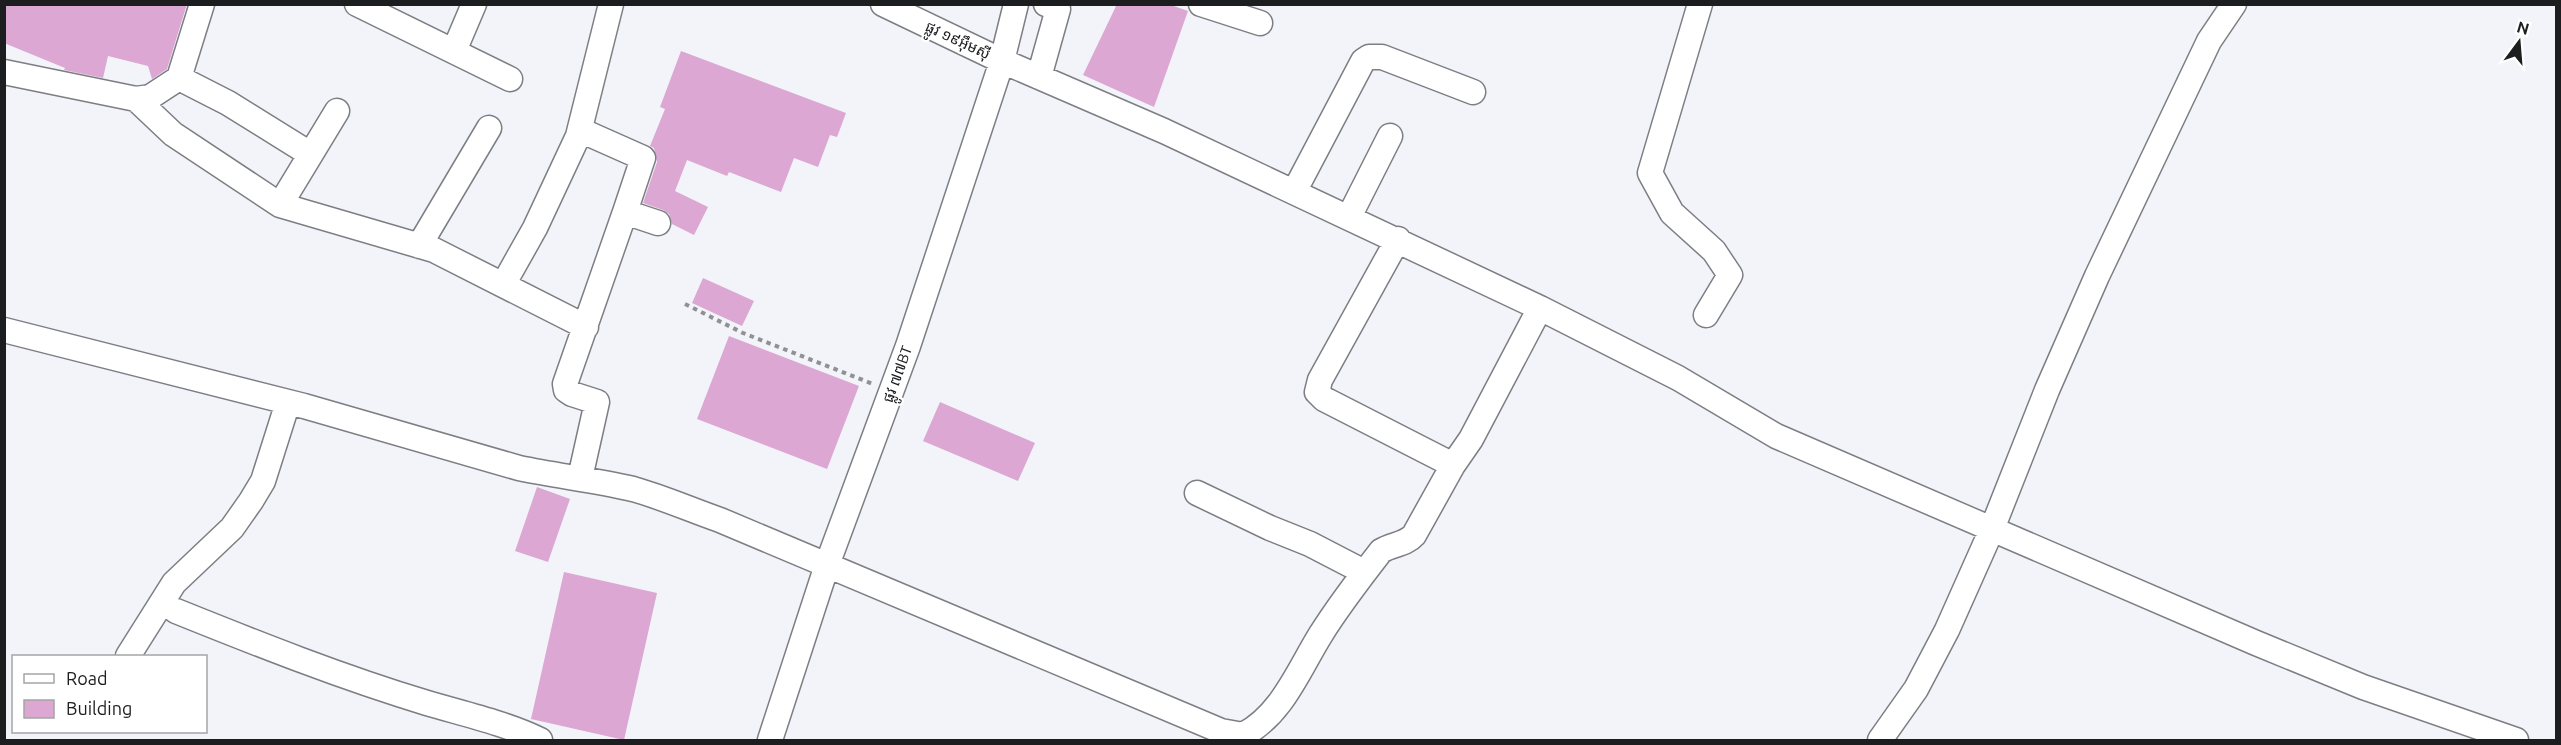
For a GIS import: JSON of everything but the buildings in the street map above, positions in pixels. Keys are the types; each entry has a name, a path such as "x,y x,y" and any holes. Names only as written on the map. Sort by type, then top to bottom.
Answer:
{"street":[{"path":"4,72 136,99 150,97 179,78 202,4"},
{"path":"357,4 510,79"},
{"path":"454,51 474,4"},
{"path":"503,285 535,228 580,130 611,4"},
{"name":"ផ្លូវ ១៩អ៊ឹមស៊ី","path":"883,4 1002,61 1398,239 1678,378 1776,436 2363,687 2516,741"},
{"name":"ផ្លូវ ៧៧BT","path":"770,741 827,565 908,346 1002,61 1016,4"},
{"path":"1039,77 1058,9 1046,4"},
{"path":"1201,4 1260,23"},
{"path":"1700,4 1650,173 1672,213 1714,251 1730,275 1706,315"},
{"path":"1880,741 1916,689 1947,630 1992,529 2097,276 2209,41 2234,4"},
{"path":"1294,192 1363,61 1369,57 1382,57 1473,92"},
{"path":"179,78 228,103 310,154"},
{"path":"136,99 173,134 280,205 434,250 586,327"},
{"path":"280,205 337,111"},
{"path":"419,246 489,128"},
{"path":"580,130 643,158 565,384 566,390 572,394 597,402 580,478"},
{"path":"1349,217 1390,136"},
{"path":"625,212 658,223"},
{"path":"1398,239 1320,380 1317,392 1324,399 1453,465"},
{"path":"4,330 288,402 519,468 554,476 580,478 645,494 720,520 1221,731 1243,738 1268,718 1300,674 1321,634 1381,551 1389,546 1408,542 1414,535 1453,465 1471,439 1540,308"},
{"path":"129,655 174,583 232,528 251,501 263,481 288,402"},
{"path":"1197,493 1270,528 1310,544 1364,572"},
{"path":"176,611 283,653 427,703 456,710 540,741"}],"path":[{"path":"685,304 743,333 891,391"}]}
